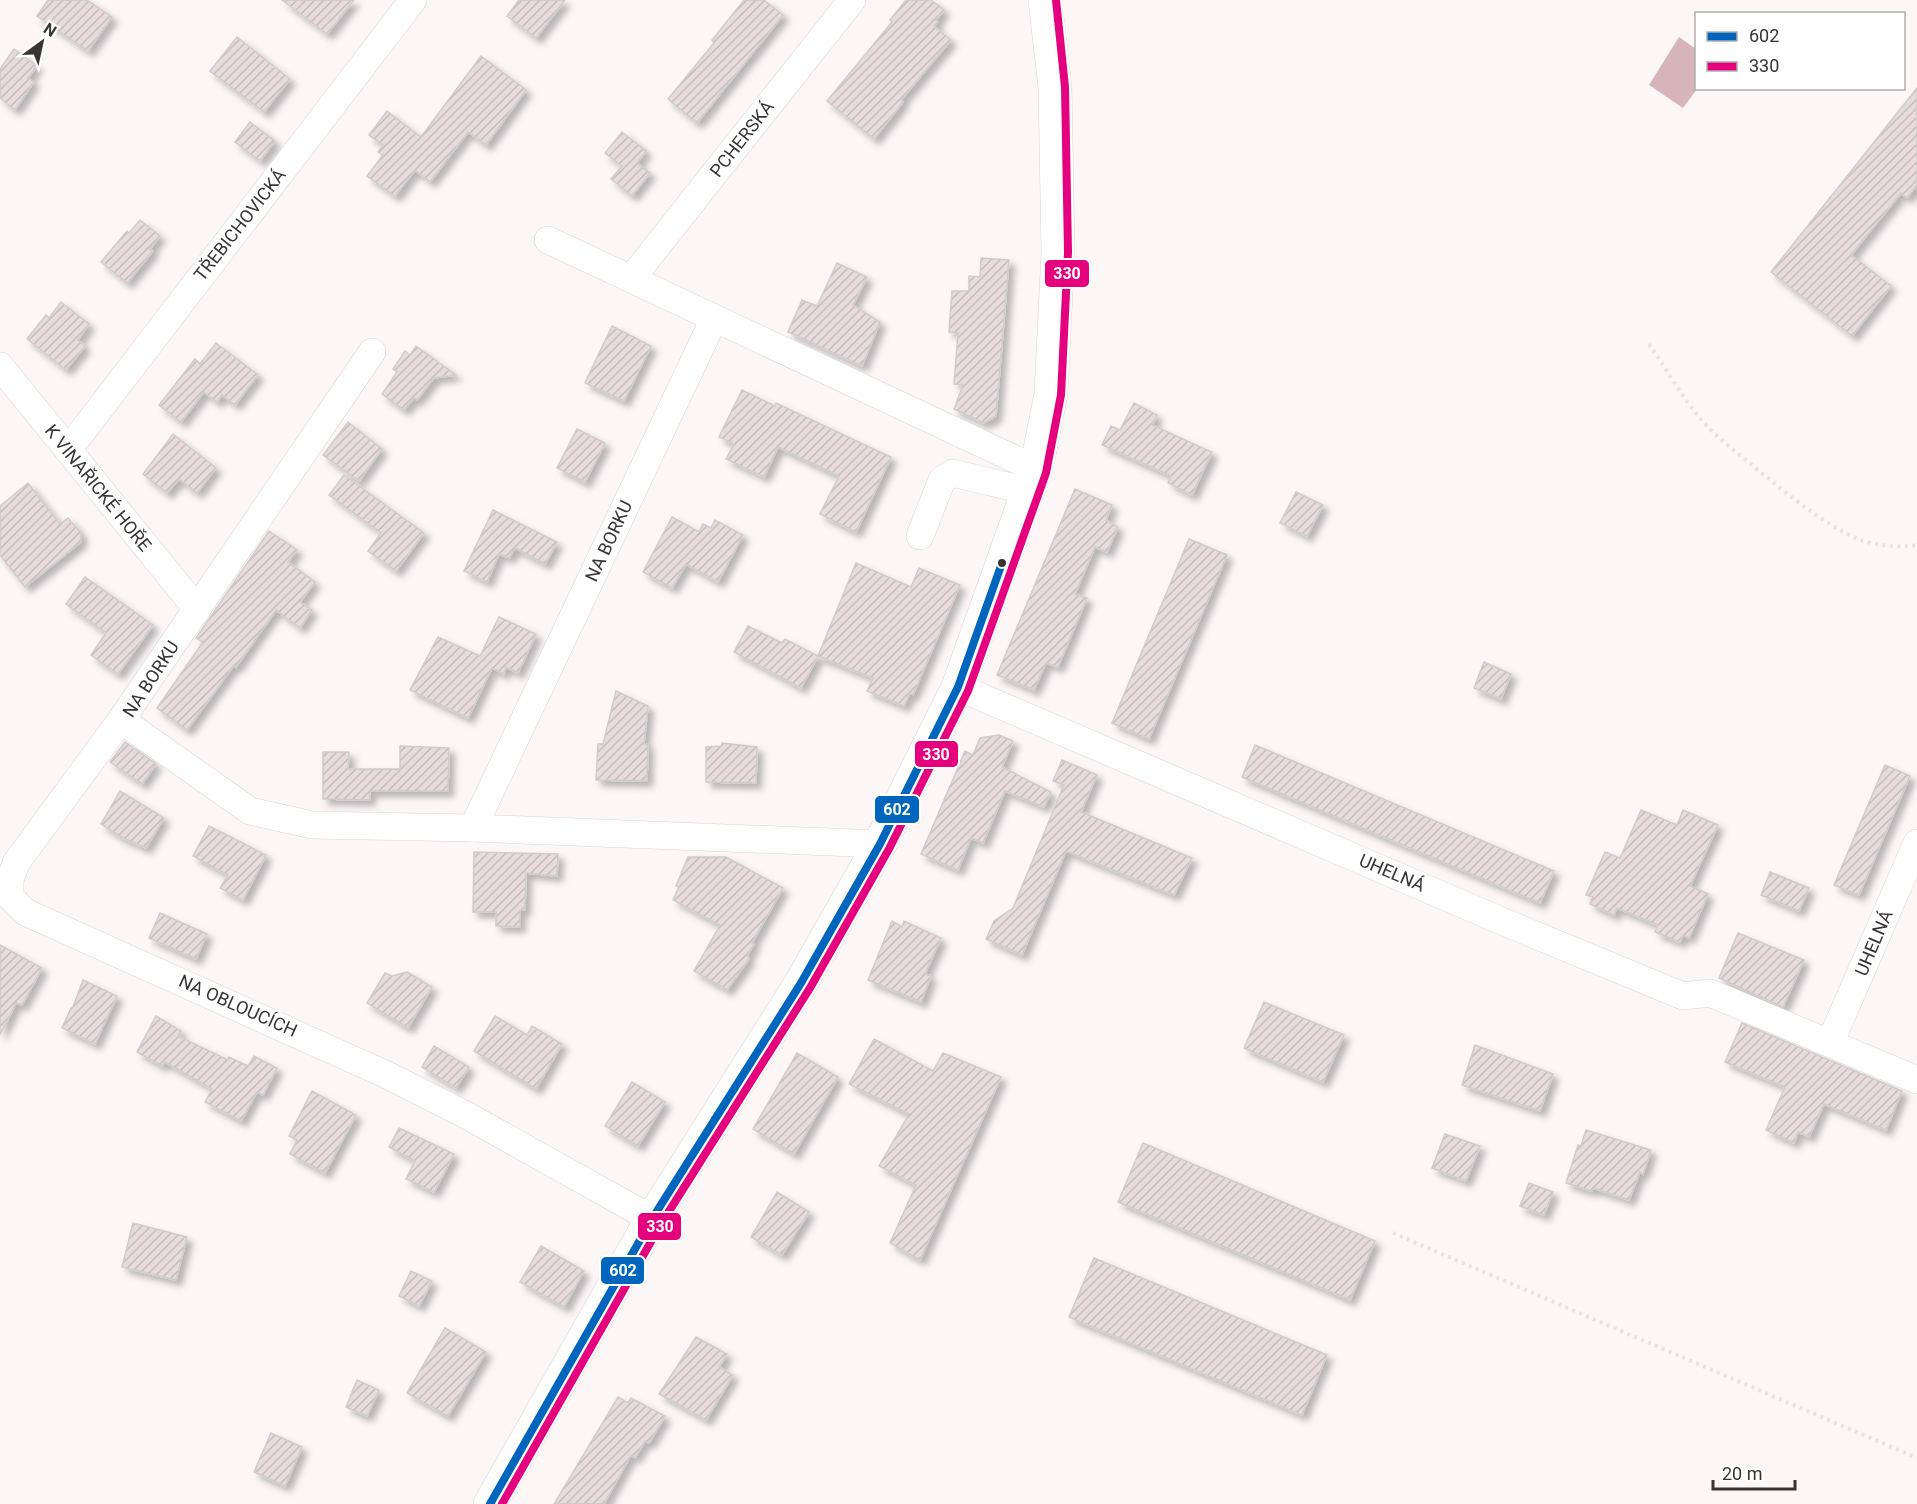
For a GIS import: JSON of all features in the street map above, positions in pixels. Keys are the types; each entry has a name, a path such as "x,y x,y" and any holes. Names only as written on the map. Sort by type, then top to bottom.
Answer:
{"main road":[{"path":"490,1504 652,1219 801,983 880,844 958,687 1032,480 1051,394 1058,252 1055,87 1045,0"}],"street":[{"name":"TŘEBICHOVICKÁ","path":"68,450 413,0"},
{"name":"PCHERSKÁ","path":"631,279 852,0"},
{"path":"548,240 714,319 1032,480"},
{"name":"NA BORKU","path":"473,828 714,319"},
{"name":"NA BORKU","path":"372,352 121,720 250,811 312,825 473,828 880,844"},
{"name":"K VINAŘICKÉ HOŘE","path":"0,366 197,609"},
{"path":"920,536 942,480 953,473 1032,480"},
{"name":"UHELNÁ","path":"958,687 1500,920 1683,996 1710,993 1917,1080"},
{"name":"NA OBLOUCÍCH","path":"121,720 16,863 10,880 10,897 25,912 387,1075 466,1115 652,1219"},
{"name":"UHELNÁ","path":"1830,1043 1917,843"}],"path":[{"path":"1649,344 1686,400 1705,424 1728,446 1788,494 1858,539 1896,547 1917,545"},
{"path":"1393,1233 1917,1458"}],"shaded area":[{"path":"1679,37 1695,48 1696,90 1683,108 1649,85"}],"building":[{"path":"48,0 87,0 112,17 88,51 37,16"},
{"path":"282,0 354,0 327,34"},
{"path":"519,0 565,0 536,38 507,16"},
{"path":"744,0 764,0 783,15 697,123 668,99 714,43 712,40"},
{"path":"906,0 931,0 944,10 934,26 951,40 901,100 903,102 874,139 827,101 892,22 890,20"},
{"path":"237,37 290,79 264,112 210,71"},
{"path":"14,49 37,66 28,78 34,82 15,110 0,98 0,69"},
{"path":"481,56 526,90 486,145 468,132 430,182 415,170 395,196 367,176 383,155 378,152 383,145 369,135 387,111 421,137"},
{"path":"1917,88 1917,185 1907,198 1901,193 1851,255 1891,286 1852,336 1771,272"},
{"path":"250,122 275,141 260,161 235,142"},
{"path":"622,132 646,151 637,163 650,173 632,196 611,179 622,166 605,153"},
{"path":"140,220 160,236 150,249 153,251 127,283 101,262 127,231 129,233"},
{"path":"981,258 1009,260 996,416 984,423 954,409 963,385 954,384 958,333 949,332 952,291 969,291 969,276 980,277"},
{"path":"837,263 867,277 853,305 880,322 862,366 788,332 802,300 817,306"},
{"path":"61,302 89,324 78,340 85,346 66,370 27,339 46,315 49,318"},
{"path":"612,326 651,346 624,401 585,383"},
{"path":"216,343 258,375 235,405 222,395 217,402 204,392 181,422 159,405 195,359 200,364"},
{"path":"416,346 456,375 434,378 417,400 414,398 404,410 382,394 397,372 393,369 405,351 410,355"},
{"path":"742,390 775,406 776,403 891,457 856,532 820,514 839,476 778,447 764,477 726,459 734,444 719,437"},
{"path":"1134,403 1157,415 1152,425 1212,452 1192,495 1168,483 1171,476 1102,445 1111,426 1120,430"},
{"path":"348,422 382,449 359,481 323,455"},
{"path":"577,429 605,443 585,482 557,468"},
{"path":"173,434 216,468 197,493 179,479 167,493 143,474"},
{"path":"344,475 424,533 396,571 368,551 381,533 329,495"},
{"path":"28,483 60,524 68,518 81,533 81,542 25,587 0,555 0,506"},
{"path":"1075,489 1112,505 1106,520 1118,527 1107,552 1095,547 1075,594 1087,598 1058,667 1046,663 1034,690 997,675"},
{"path":"1296,492 1323,505 1307,536 1280,523"},
{"path":"493,510 557,542 545,564 515,548 509,558 499,554 487,582 464,571"},
{"path":"672,517 699,532 703,524 711,528 715,520 743,535 718,582 686,564 672,588 643,572"},
{"path":"269,531 297,550 288,562 315,582 300,602 312,610 300,628 276,610 236,667 234,665 187,730 157,708 203,642 196,638"},
{"path":"1189,539 1227,555 1149,739 1112,723"},
{"path":"856,563 911,587 919,568 960,585 913,695 910,693 904,706 867,691 873,678 818,656"},
{"path":"85,577 153,625 118,674 91,655 106,633 66,604"},
{"path":"499,617 536,634 518,673 506,667 504,674 492,668 468,718 410,690 438,637 480,656"},
{"path":"748,626 782,643 785,639 818,656 801,688 734,652"},
{"path":"1484,662 1511,674 1501,699 1474,688"},
{"path":"616,691 648,706 644,744 648,744 647,781 596,780 598,744 603,744"},
{"path":"999,735 1013,741 1002,767 1051,792 1044,807 1005,791 983,843 971,838 958,870 921,854 965,751 973,755 980,738"},
{"path":"125,742 156,764 142,784 110,762"},
{"path":"722,743 757,747 756,783 706,782 706,747 721,746"},
{"path":"1255,745 1554,871 1540,903 1242,777"},
{"path":"400,746 449,748 448,791 370,791 370,800 323,799 323,752 349,752 348,769 400,769"},
{"path":"1062,760 1097,775 1081,812 1192,858 1174,895 1066,851 1022,955 986,939 994,921 1013,908 1064,785 1053,781"},
{"path":"1885,765 1910,776 1859,895 1834,885"},
{"path":"120,791 164,818 146,848 121,837 101,824"},
{"path":"1641,810 1677,825 1683,810 1718,825 1690,886 1708,894 1689,938 1683,935 1680,942 1655,932 1658,925 1617,908 1614,915 1590,904 1593,897 1586,895 1605,852 1620,858"},
{"path":"209,826 266,855 243,900 220,888 228,875 193,856"},
{"path":"474,852 558,854 557,876 526,873 525,910 520,910 520,927 496,926 496,912 473,912"},
{"path":"688,857 726,857 783,888 752,943 754,944 747,956 749,959 727,990 694,971 720,925 673,900"},
{"path":"1770,872 1809,888 1799,911 1761,895"},
{"path":"160,913 207,934 196,959 149,938"},
{"path":"892,921 902,927 904,921 941,938 925,974 931,976 921,1002 868,980"},
{"path":"1738,933 1804,960 1783,1007 1719,978"},
{"path":"0,945 42,968 22,1005 16,1003 0,1035"},
{"path":"407,972 432,987 408,1028 367,1003 385,973 392,976"},
{"path":"83,980 117,996 95,1044 62,1028"},
{"path":"1264,1002 1344,1035 1323,1082 1244,1048"},
{"path":"156,1016 181,1031 178,1036 228,1060 229,1057 248,1066 254,1056 277,1068 263,1095 257,1092 241,1121 205,1102 212,1089 165,1062 162,1066 137,1052"},
{"path":"495,1016 527,1035 532,1026 562,1044 536,1089 474,1051"},
{"path":"1742,1023 1902,1091 1886,1130 1824,1104 1809,1137 1798,1132 1794,1143 1766,1130 1785,1087 1725,1062"},
{"path":"874,1039 933,1071 943,1053 1001,1077 920,1260 890,1243 916,1185 879,1166 909,1114 849,1084"},
{"path":"1475,1045 1553,1074 1540,1111 1462,1085"},
{"path":"434,1046 469,1067 456,1088 422,1067"},
{"path":"797,1053 838,1077 794,1154 753,1129"},
{"path":"632,1082 665,1102 638,1146 605,1126"},
{"path":"312,1091 356,1115 325,1173 290,1154 297,1140 289,1136"},
{"path":"399,1128 454,1154 434,1192 406,1179 415,1161 389,1147"},
{"path":"1586,1130 1651,1150 1643,1174 1640,1172 1629,1200 1593,1188 1592,1191 1566,1183 1578,1145 1581,1146"},
{"path":"1445,1134 1480,1146 1466,1181 1432,1168"},
{"path":"1143,1143 1375,1241 1350,1300 1118,1202"},
{"path":"1529,1183 1553,1192 1544,1215 1520,1206"},
{"path":"777,1192 809,1212 782,1255 751,1237"},
{"path":"133,1223 187,1237 176,1280 122,1267"},
{"path":"541,1246 584,1271 564,1307 520,1282"},
{"path":"1094,1258 1327,1355 1302,1415 1069,1317"},
{"path":"411,1271 432,1281 419,1306 399,1296"},
{"path":"445,1328 486,1352 448,1416 407,1393"},
{"path":"696,1337 727,1354 719,1367 733,1375 706,1420 659,1394"},
{"path":"357,1380 379,1390 367,1416 346,1407"},
{"path":"618,1397 628,1403 631,1398 665,1416 649,1443 645,1441 635,1458 631,1455 604,1504 554,1504"},
{"path":"271,1433 302,1447 285,1486 254,1472"}],"transit line":[{"name":"330","path":"502,1504 661,1224 810,988 889,849 968,691 1046,473 1061,395 1068,252 1065,87 1056,0"},
{"name":"602","path":"490,1504 652,1219 801,983 880,844 958,687 1002,563"}]}
